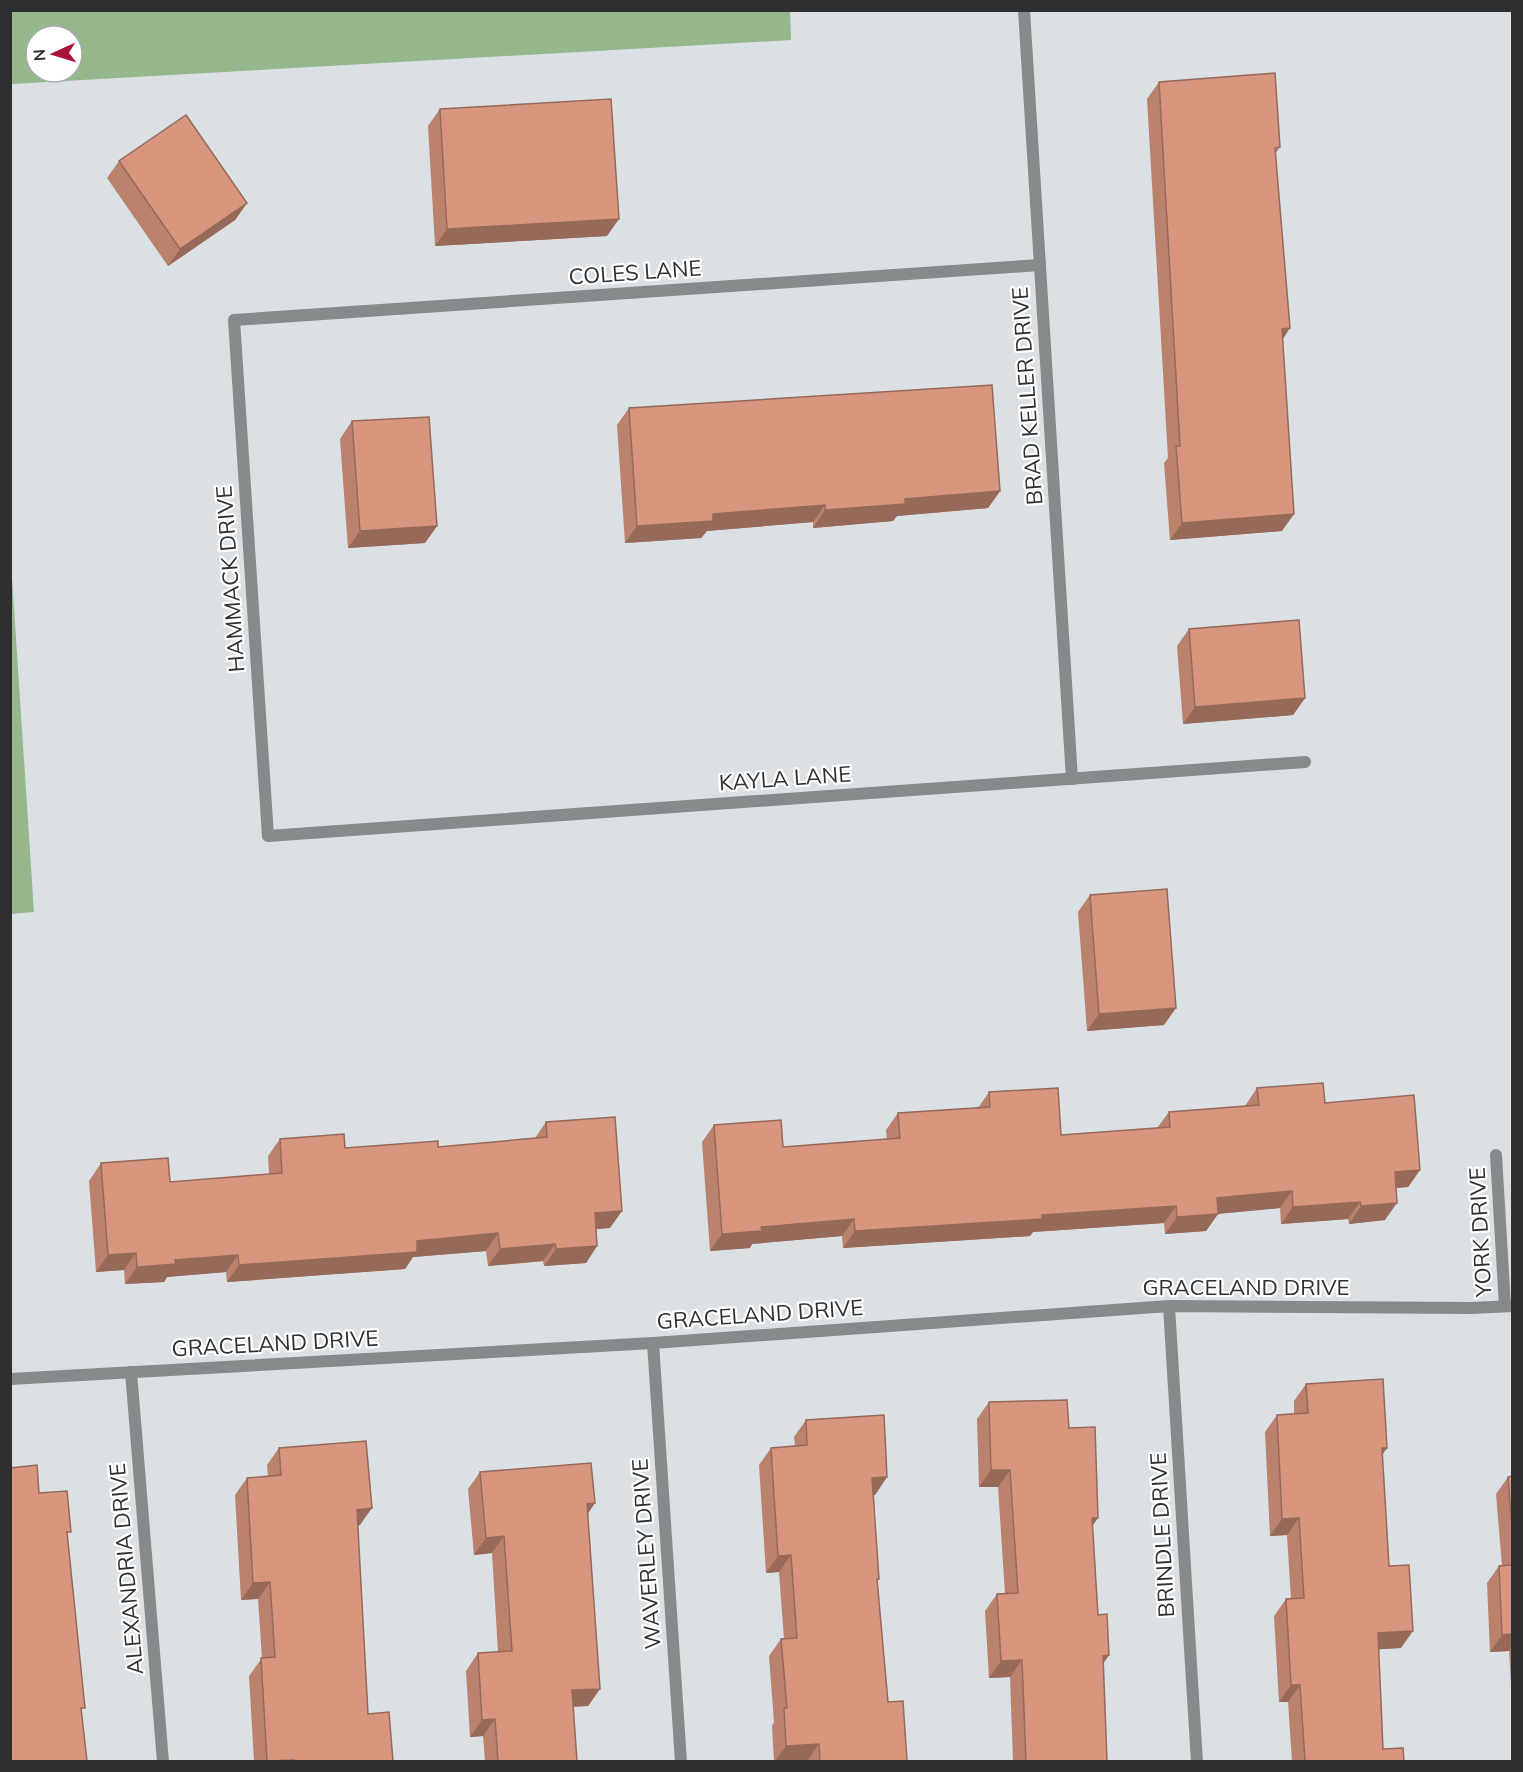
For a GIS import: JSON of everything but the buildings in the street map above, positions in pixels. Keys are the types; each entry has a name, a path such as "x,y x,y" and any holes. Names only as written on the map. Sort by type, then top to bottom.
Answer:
{"street":[{"name":"BRAD KELLER DRIVE","path":"1024,10 1072,779"},
{"name":"COLES LANE","path":"234,320 1040,265"},
{"name":"HAMMACK DRIVE","path":"234,320 268,836"},
{"name":"KAYLA LANE","path":"268,836 1305,762"},
{"name":"YORK DRIVE","path":"1496,1155 1509,1306"},
{"name":"GRACELAND DRIVE","path":"10,1379 653,1343 1169,1306 1509,1306"},
{"name":"BRINDLE DRIVE","path":"1169,1306 1197,1761"},
{"name":"WAVERLEY DRIVE","path":"653,1343 681,1761"},
{"name":"ALEXANDRIA DRIVE","path":"131,1372 163,1761"}],"green space":[{"path":"11,10 790,10 791,40 84,80 84,24 24,24 24,83 11,84"},
{"path":"11,562 34,912 10,914"}]}
